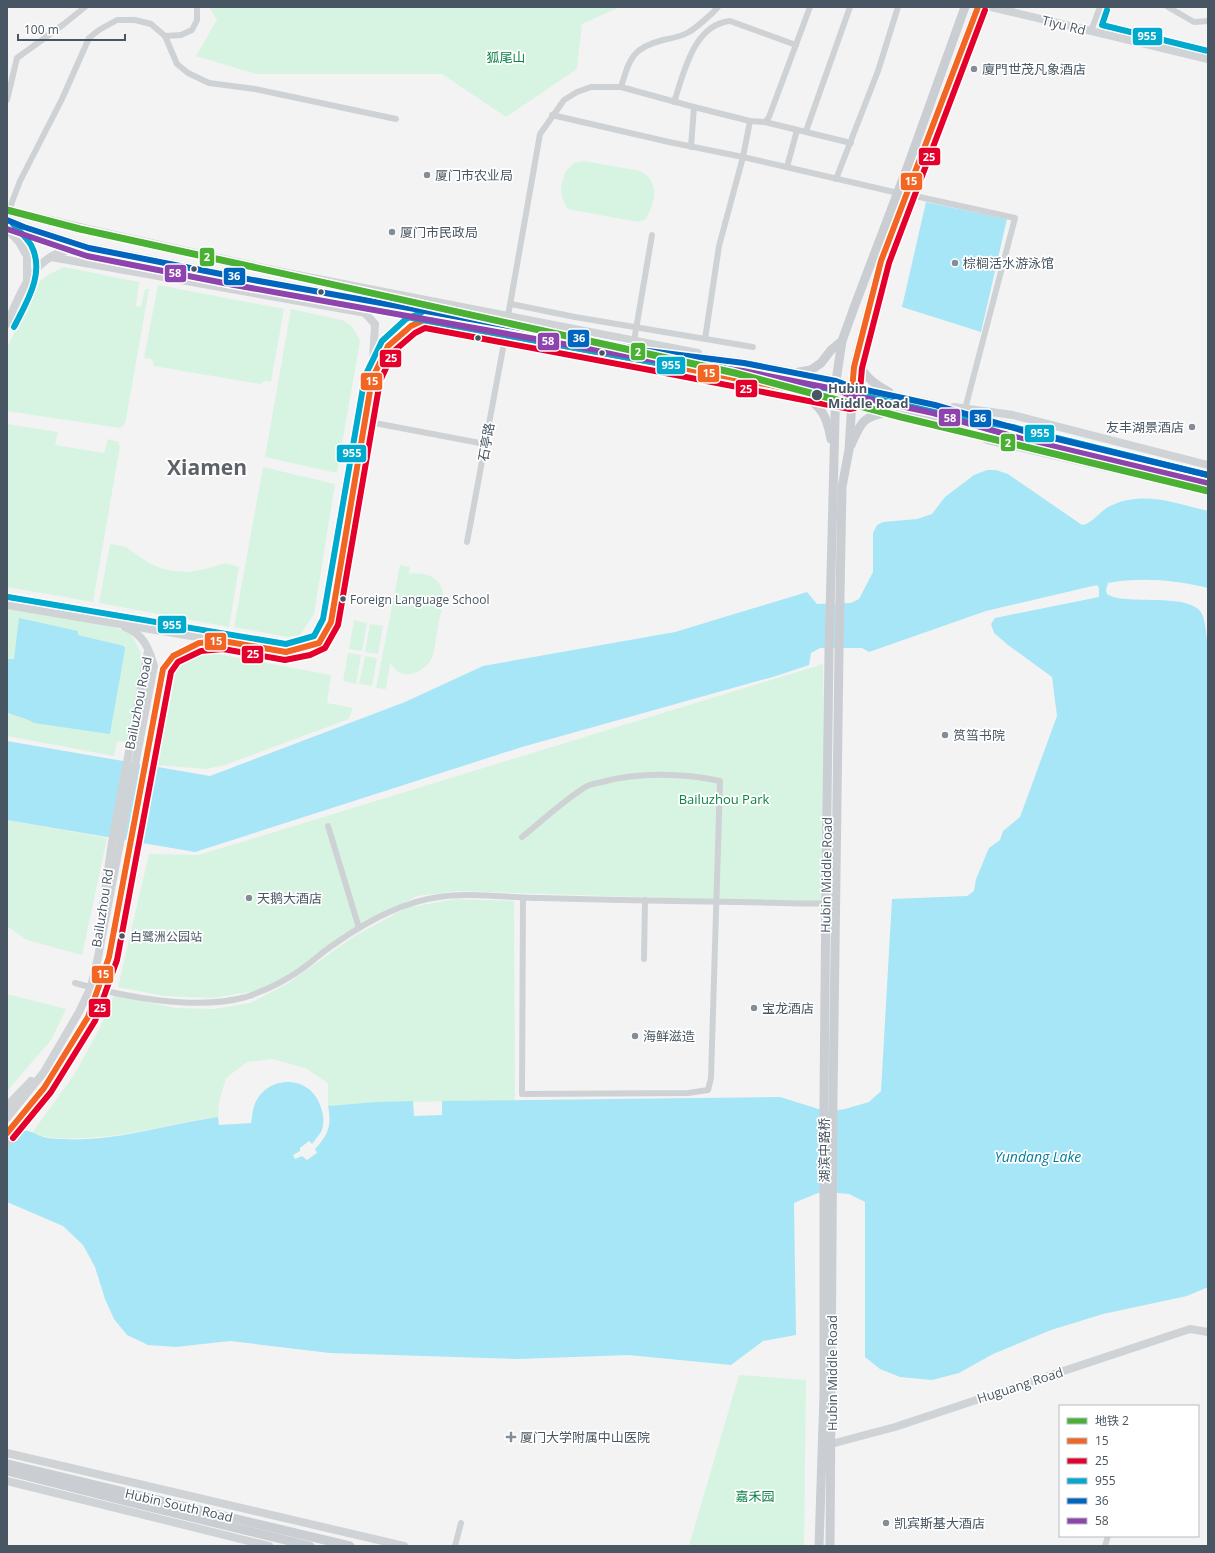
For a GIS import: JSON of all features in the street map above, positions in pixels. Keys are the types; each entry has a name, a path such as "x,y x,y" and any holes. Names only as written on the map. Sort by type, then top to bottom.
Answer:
{"main road":[{"path":"835,597 842,487 849,450 854,367 881,261 902,193 965,7"},
{"path":"835,597 834,451 836,381 842,342 978,7"},
{"name":"Tiyu Rd","path":"991,7 1208,59"},
{"path":"8,214 24,227 89,248 231,276 648,351 744,362"},
{"path":"8,214 287,273 836,381 852,387 935,405 1024,431 1208,475"},
{"path":"7,229 19,242 27,256 27,279"},
{"path":"7,237 19,242"},
{"path":"7,324 27,279 43,262 67,250 89,248"},
{"path":"51,257 367,314"},
{"path":"351,298 375,324 372,379"},
{"path":"372,379 388,346 411,326 424,320 852,401 962,426 1011,435 1208,483"},
{"path":"411,326 680,375 693,370"},
{"path":"794,373 811,370 821,363 831,350 842,342"},
{"path":"858,351 859,366 869,378 895,396"},
{"name":"Bailuzhou Road","path":"106,621 286,652 319,643 331,622 372,379"},
{"path":"796,391 811,400 825,415 834,451"},
{"path":"935,405 1013,415 1208,465"},
{"path":"849,450 865,420 875,414 896,411"},
{"path":"962,426 987,440 1208,491"},
{"name":"Hubin Middle Road","path":"831,903 829,651 835,597"},
{"name":"Hubin Middle Road","path":"828,1098 831,903 838,651 835,597"},
{"path":"7,605 106,621"},
{"name":"Bailuzhou Road","path":"106,621 134,631 149,648 154,666 132,759"},
{"name":"Bailuzhou Road","path":"148,762 163,668 173,656 199,643 223,640"},
{"name":"Bailuzhou Rd","path":"7,1118 44,1072 79,1012 89,986 98,957 116,842 132,759"},
{"name":"Bailuzhou Rd","path":"7,1143 19,1123 44,1088 88,1017 102,990 133,845 148,762"},
{"name":"Bailuzhou Rd","path":"7,1106 37,1074 58,1043 89,986"},
{"name":"湖滨中路桥","path":"828,1098 828,1200"},
{"name":"Bailuzhou Rd","path":"7,1133 19,1123"},
{"name":"Hubin Middle Road","path":"828,1200 831,1444 830,1546"},
{"name":"Hubin Middle Road","path":"819,1546 828,1200"},
{"name":"Huguang Road","path":"831,1444 895,1427 1190,1328 1208,1332"},
{"path":"7,1453 404,1546"},
{"name":"Hubin South Road","path":"7,1464 350,1546"},
{"name":"Hubin South Road","path":"7,1471 310,1546"},
{"path":"7,1481 268,1546"}],"street":[{"path":"7,100 17,58 85,7"},
{"path":"165,36 181,35 192,30 197,20 197,7"},
{"path":"621,87 629,65 639,49 646,44 675,38 688,33 718,7"},
{"path":"765,122 769,118 810,7"},
{"path":"806,131 850,7"},
{"path":"836,179 878,70 898,7"},
{"path":"1091,31 1100,7"},
{"path":"1168,7 1194,22 1208,21"},
{"path":"8,214 20,181 62,99 89,38 103,27 118,20 134,20 151,24 165,36 177,64 188,73 209,83 255,89 396,119"},
{"path":"674,102 695,45 700,38 720,22 730,21 796,45"},
{"path":"508,316 540,134 564,100 577,92 592,87 621,87 750,121 765,122 851,143"},
{"path":"692,147 694,107"},
{"path":"552,115 1015,218 965,409"},
{"path":"705,340 719,246 743,157 750,121"},
{"path":"787,167 797,130"},
{"path":"634,341 652,235"},
{"path":"511,304 575,317 753,347"},
{"name":"石亭路","path":"467,542 504,343"},
{"path":"364,421 485,444"},
{"path":"522,837 588,785 610,779 654,776 701,777 720,781 711,1078 708,1090 688,1093 522,1094 523,898"},
{"path":"328,826 359,928"},
{"path":"75,983 102,990 188,1004 245,997 264,990 299,971 333,944 359,928 392,911 415,901 456,895 523,898 831,903"},
{"path":"644,959 645,900"},
{"path":"455,1546 460,1522"}],"green space":[{"name":"狐尾山","path":"209,7 620,7 582,24 577,69 506,117 442,74 256,74 196,56 217,20"},
{"path":"584,161 641,171 647,176 654,188 654,194 649,214 645,220 638,222 567,209 562,197 561,186 566,171 574,163"},
{"path":"64,267 139,282 136,306 141,307 145,289 149,289 125,424 120,428 7,411 7,348 39,282 48,275"},
{"path":"158,285 284,309 271,382 264,381 261,384 154,366 152,359 144,358"},
{"path":"291,309 342,320 352,326 360,341 337,473 265,457"},
{"path":"7,424 58,432 55,445 104,453 108,439 118,442 120,446 93,602 7,587"},
{"path":"263,467 335,484 314,614 300,635 288,637 234,627"},
{"path":"110,544 126,547 147,562 160,568 173,571 188,572 226,563 239,567 229,627 99,603"},
{"path":"400,565 410,567 409,574 430,576 439,583 441,587 443,593 443,604 433,656 423,669 413,674 401,673 390,663 386,689 376,688"},
{"path":"7,609 107,625 128,632 134,639 143,658 127,742 117,741 114,756 7,736"},
{"path":"354,620 367,623 362,651 349,649"},
{"path":"370,624 383,626 378,654 365,652"},
{"path":"201,651 331,675 327,703 353,708 349,719 225,765 206,769 156,765 175,666 186,655"},
{"path":"348,653 361,655 356,684 343,681"},
{"path":"365,656 377,658 372,686 359,684"},
{"name":"Bailuzhou Park","path":"823,664 826,903 458,891 417,896 367,924 344,933 299,971 263,990 212,998 164,996 118,987 149,854 199,855"},
{"path":"7,820 107,838 82,955 27,940 7,926"},
{"path":"455,899 514,901 515,1101 375,1102 328,1106 328,1083 307,1069 273,1059 247,1062 226,1078 219,1102 218,1117 98,1137 56,1138 32,1133 74,1075 100,1028 114,995 175,1008 214,1009 250,1003 287,984 353,937 406,908"},
{"path":"7,994 66,1009 51,1040 7,1091"},
{"name":"嘉禾园","path":"739,1375 806,1380 804,1546 689,1546"}],"water":[{"name":"棕榈活水游泳馆","path":"926,202 1007,219 981,332 902,307"},
{"name":"Yundang Lake","path":"987,470 996,470 1008,474 1082,525 1093,520 1110,506 1122,501 1134,499 1147,498 1208,511 1208,588 1170,581 1133,580 1108,583 1106,590 1107,594 1115,597 1183,602 1194,606 1201,612 1206,629 1208,1287 1187,1296 1103,1314 1051,1330 993,1354 959,1373 932,1380 900,1377 880,1369 865,1357 865,1202 849,1194 826,1192 818,1193 794,1203 796,1335 763,1341 731,1365 628,1355 518,1359 330,1353 230,1341 176,1347 148,1345 127,1335 114,1319 105,1299 95,1267 83,1245 63,1226 7,1202 7,1126 45,1137 91,1139 113,1137 218,1117 219,1125 251,1123 253,1110 258,1098 266,1089 276,1084 287,1082 298,1084 309,1089 317,1098 323,1113 321,1132 312,1144 309,1141 300,1148 300,1151 293,1155 295,1159 302,1156 307,1160 317,1153 315,1149 328,1130 328,1106 375,1102 413,1101 414,1116 442,1115 442,1101 780,1097 822,1110 833,1111 869,1102 881,1091 892,899 967,896 974,891 976,879 989,848 1000,840 1003,831 1020,817 1057,716 1052,677 994,633 991,624 995,618 1099,597 1099,588 1097,585 986,611 869,652 862,648 820,648 811,653 809,665 776,676 522,747 195,852 7,820 7,741 210,776 405,702 483,666 675,632 807,592 817,604 851,603 859,599 873,572 873,533 877,525 883,522 917,519 932,514 945,497 974,475"},
{"path":"19,618 78,631 78,635 124,646 125,649 110,734 34,723 7,712 7,659 14,659"}],"metro line":[{"name":"2","path":"7,210 80,229 735,373 901,417 1208,491"}],"transit line":[{"name":"15","path":"7,1133 44,1088 88,1017 109,957 163,669 173,656 199,643 223,641 286,652 319,643 331,622 372,379 388,346 411,326 424,320 851,401 854,367 881,261 978,7"},
{"name":"25","path":"13,1138 51,1092 95,1021 117,960 171,672 178,662 201,651 223,649 285,660 310,655 325,648 338,625 380,381 394,351 415,333 425,328 850,409 855,408 859,402 862,368 889,263 985,10"},
{"name":"955","path":"1107,10 1102,25 1208,51"},
{"name":"36","path":"7,220 89,248 231,276 648,351 744,363 836,381 852,387 935,405 1024,431 1208,475"},
{"name":"955","path":"13,224 31,245 35,256 36,266 33,288 14,327"},
{"name":"58","path":"7,229 87,256 229,284 647,359 743,371 834,389 850,395 933,413 1022,439 1206,483"},
{"name":"955","path":"8,597 286,644 314,636 323,619 365,376 382,341 406,319 421,313"},
{"name":"955","path":"412,318 679,367 694,362 852,393 964,419 1013,427 1208,475"}],"place":[{"name":"廈門世茂凡象酒店","path":"974,69"},
{"name":"厦门市农业局","path":"427,175"},
{"name":"厦门市民政局","path":"392,232"},
{"name":"棕榈活水游泳馆","path":"955,263"},
{"name":"Hubin Middle Road","path":"817,395"},
{"name":"友丰湖景酒店","path":"1192,427"},
{"name":"Foreign Language School","path":"343,599"},
{"name":"筼筜书院","path":"945,735"},
{"name":"天鹅大酒店","path":"249,898"},
{"name":"白鹭洲公园站","path":"122,936"},
{"name":"宝龙酒店","path":"754,1008"},
{"name":"海鲜滋造","path":"635,1036"},
{"name":"厦门大学附属中山医院","path":"511,1437"},
{"name":"凯宾斯基大酒店","path":"886,1523"}],"district":[{"name":"Xiamen","path":"207,467"}]}
